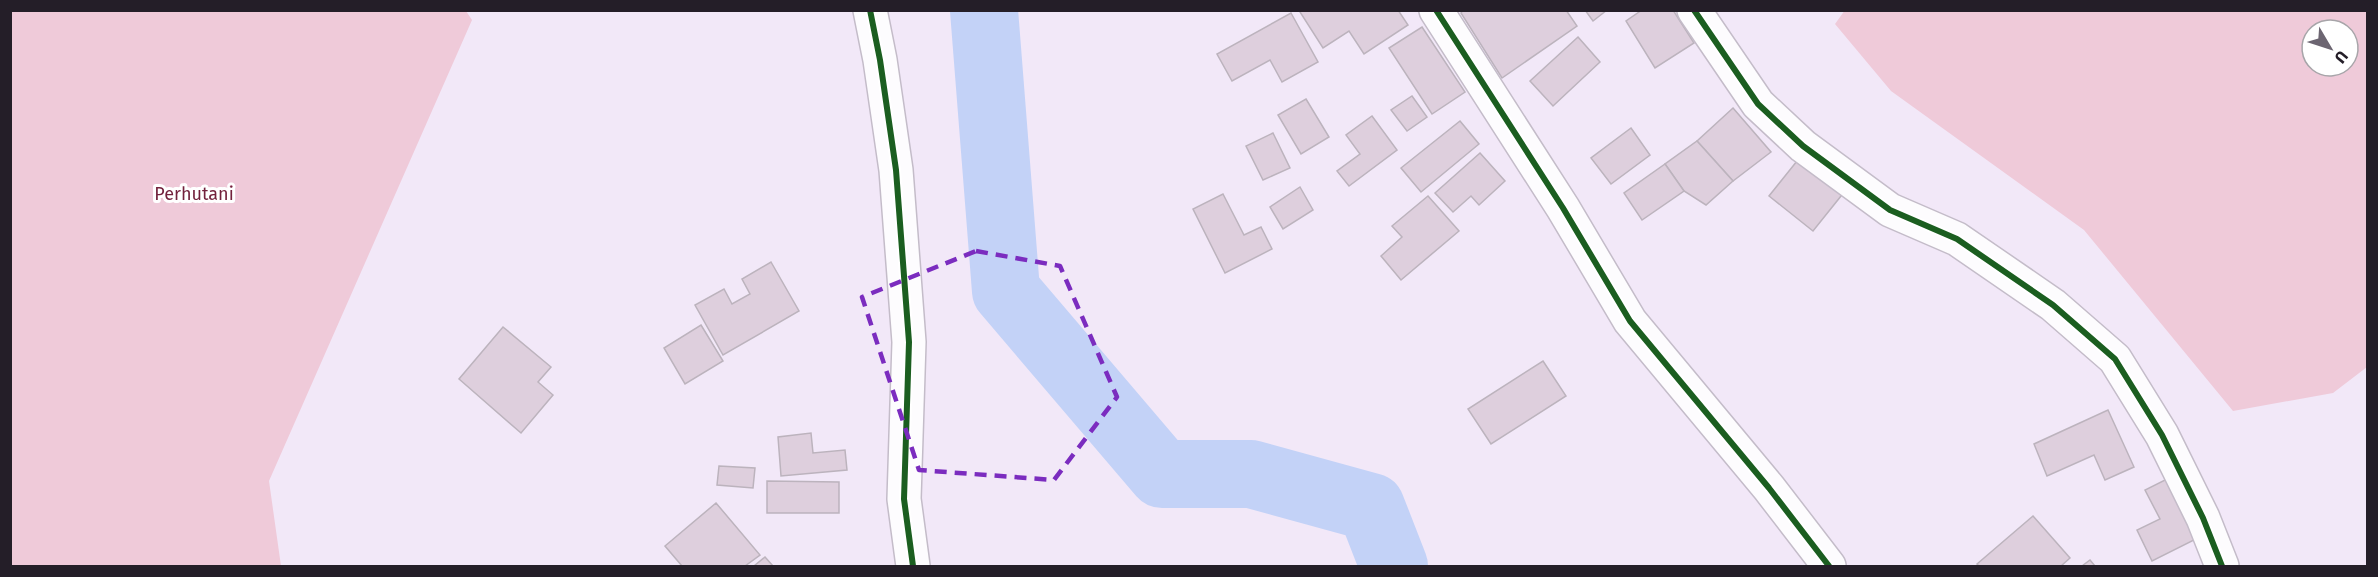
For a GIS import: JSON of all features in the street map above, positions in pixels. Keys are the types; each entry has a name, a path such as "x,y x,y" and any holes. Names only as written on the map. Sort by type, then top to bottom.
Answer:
{"street":[{"path":"870,10 882,71 899,204 909,342 904,499 913,567"},
{"path":"1436,10 1563,208 1630,321 1769,488 1829,567"},
{"path":"1694,10 1758,104 1803,146 1890,210 1957,239 2054,305 2115,359 2162,435 2203,518 2222,567"}],"highlighted area":[{"path":"976,251 1060,266 1117,397 1054,480 919,470 862,297"}],"green space":[{"path":"1845,10 2367,11 2367,367 2333,393 2233,411 2084,230 1891,91 1835,24"},
{"name":"Perhutani","path":"11,11 466,11 472,20 269,481 281,566 11,566"}],"building":[{"path":"1303,10 1398,10 1408,25 1364,54 1349,31 1323,48 1300,12"},
{"path":"1463,10 1566,10 1577,26 1502,78 1461,13"},
{"path":"1585,10 1607,10 1593,21"},
{"path":"1642,10 1673,10 1694,43 1655,68 1626,21"},
{"path":"1291,13 1318,62 1282,82 1270,60 1232,81 1217,54"},
{"path":"1422,27 1465,92 1432,114 1389,48"},
{"path":"1578,37 1600,62 1553,106 1530,81"},
{"path":"1412,96 1427,117 1407,131 1391,110"},
{"path":"1306,99 1329,137 1301,154 1278,115"},
{"path":"1733,108 1771,152 1733,181 1697,141"},
{"path":"1372,116 1397,150 1349,186 1337,171 1360,154 1346,135"},
{"path":"1460,121 1479,144 1421,192 1401,168"},
{"path":"1631,128 1650,155 1611,184 1591,158"},
{"path":"1273,133 1290,168 1263,180 1246,146"},
{"path":"1697,141 1733,181 1706,205 1684,191 1665,164"},
{"path":"1480,153 1505,181 1479,205 1471,196 1453,212 1435,193"},
{"path":"1801,156 1845,191 1813,231 1769,196"},
{"path":"1665,164 1684,191 1642,220 1624,193"},
{"path":"1300,187 1313,210 1283,229 1270,207"},
{"path":"1223,194 1244,235 1261,227 1272,249 1225,273 1193,209"},
{"path":"1428,196 1459,231 1401,280 1381,256 1402,237 1392,226"},
{"path":"771,262 799,311 723,355 695,305 724,289 732,304 750,294 742,279"},
{"path":"701,325 723,361 685,384 664,348"},
{"path":"503,327 551,367 538,382 553,395 521,433 459,379"},
{"path":"1543,361 1566,396 1491,444 1468,409"},
{"path":"2108,410 2134,467 2105,480 2094,455 2047,476 2034,444"},
{"path":"811,433 813,453 845,450 847,470 781,476 778,437"},
{"path":"719,466 755,468 753,488 717,485"},
{"path":"2177,474 2206,534 2152,561 2137,530 2160,519 2145,490"},
{"path":"767,481 839,482 839,513 767,513"},
{"path":"716,503 760,555 745,566 682,566 665,546"},
{"path":"2033,516 2070,558 2061,566 1979,566 1977,564"},
{"path":"765,557 773,566 754,566"},
{"path":"2090,560 2095,566 2082,566"}],"waterway":[{"path":"984,10 1006,291 1162,474 1251,474 1371,507 1394,566"}],"cycle path":[{"path":"870,10 880,60 896,170 909,342 904,499 913,566"},
{"path":"1436,10 1563,208 1630,321 1769,488 1829,566"},
{"path":"1694,10 1758,104 1803,146 1890,210 1957,239 2053,305 2115,359 2162,435 2203,518 2222,566"}]}
